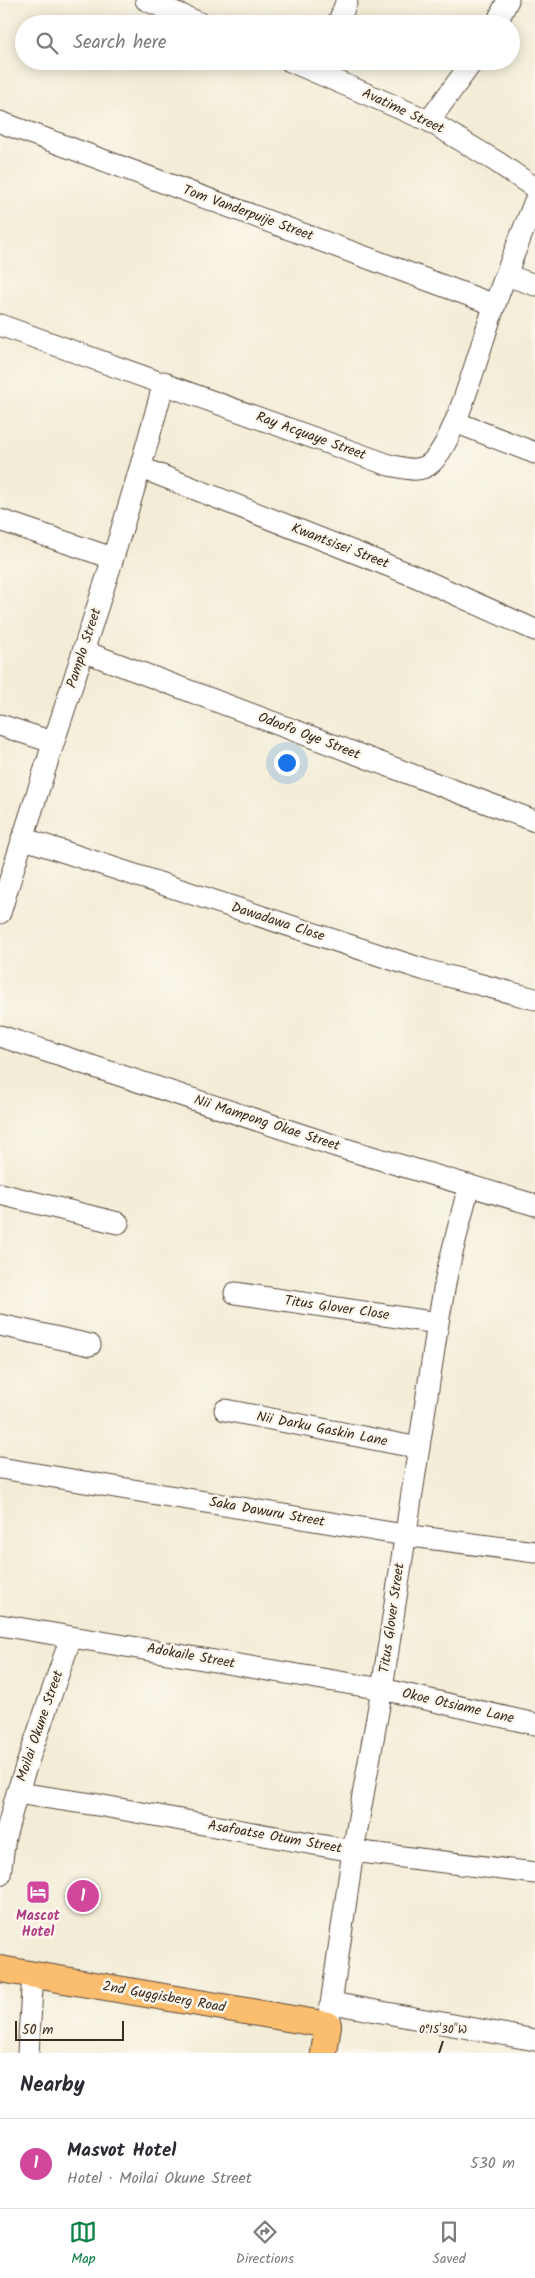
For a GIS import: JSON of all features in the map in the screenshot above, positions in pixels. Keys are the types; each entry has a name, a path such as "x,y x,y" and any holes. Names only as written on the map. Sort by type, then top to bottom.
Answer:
{"main road":[{"name":"2nd Guggisberg Road","path":"0,1969 330,2014"},
{"name":"Titus Glover Street","path":"324,2053 330,2014"}],"street":[{"path":"146,0 181,15"},
{"path":"341,15 347,0"},
{"path":"500,15 508,0"},
{"name":"Avatime Street","path":"327,70 429,121 497,162 535,188"},
{"path":"429,121 466,70"},
{"name":"Tom Vanderpuije Street","path":"0,122 495,305"},
{"path":"535,201 506,275 535,286"},
{"name":"Ray Acquaye Street","path":"0,326 164,382 409,470 424,468 433,462 455,422 506,275"},
{"name":"Pamplo Street","path":"0,913 52,742 142,468 164,382"},
{"path":"455,422 535,453"},
{"name":"Kwantsisei Street","path":"142,468 417,577 535,630"},
{"path":"0,520 112,558"},
{"name":"Odoofo Oye Street","path":"83,651 535,821"},
{"path":"0,725 52,742"},
{"name":"Dawadawa Close","path":"22,838 425,970 535,999"},
{"name":"Nii Mampong Okae Street","path":"0,1036 342,1148 535,1205"},
{"name":"Titus Glover Street","path":"330,2014 353,1852 382,1689 404,1535 438,1323 447,1273 469,1185"},
{"path":"0,1194 118,1223"},
{"name":"Titus Glover Close","path":"235,1293 438,1323"},
{"path":"0,1325 90,1345"},
{"name":"Nii Darku Gaskin Lane","path":"226,1410 419,1448"},
{"name":"Saka Dawuru Street","path":"0,1468 404,1535 535,1552"},
{"name":"Adokaile Street","path":"0,1625 382,1689"},
{"name":"Moilai Okune Street","path":"0,1875 5,1837 16,1793 71,1637"},
{"name":"Okoe Otsiame Lane","path":"382,1689 535,1724"},
{"name":"Asafoatse Otum Street","path":"16,1793 98,1804 353,1852 535,1873"},
{"path":"28,2053 33,1974"},
{"path":"330,2014 535,2040"}],"place":[{"name":"Mascot Hotel","path":"38,1892"},
{"name":"Masvot Hotel","path":"83,1896"}]}
